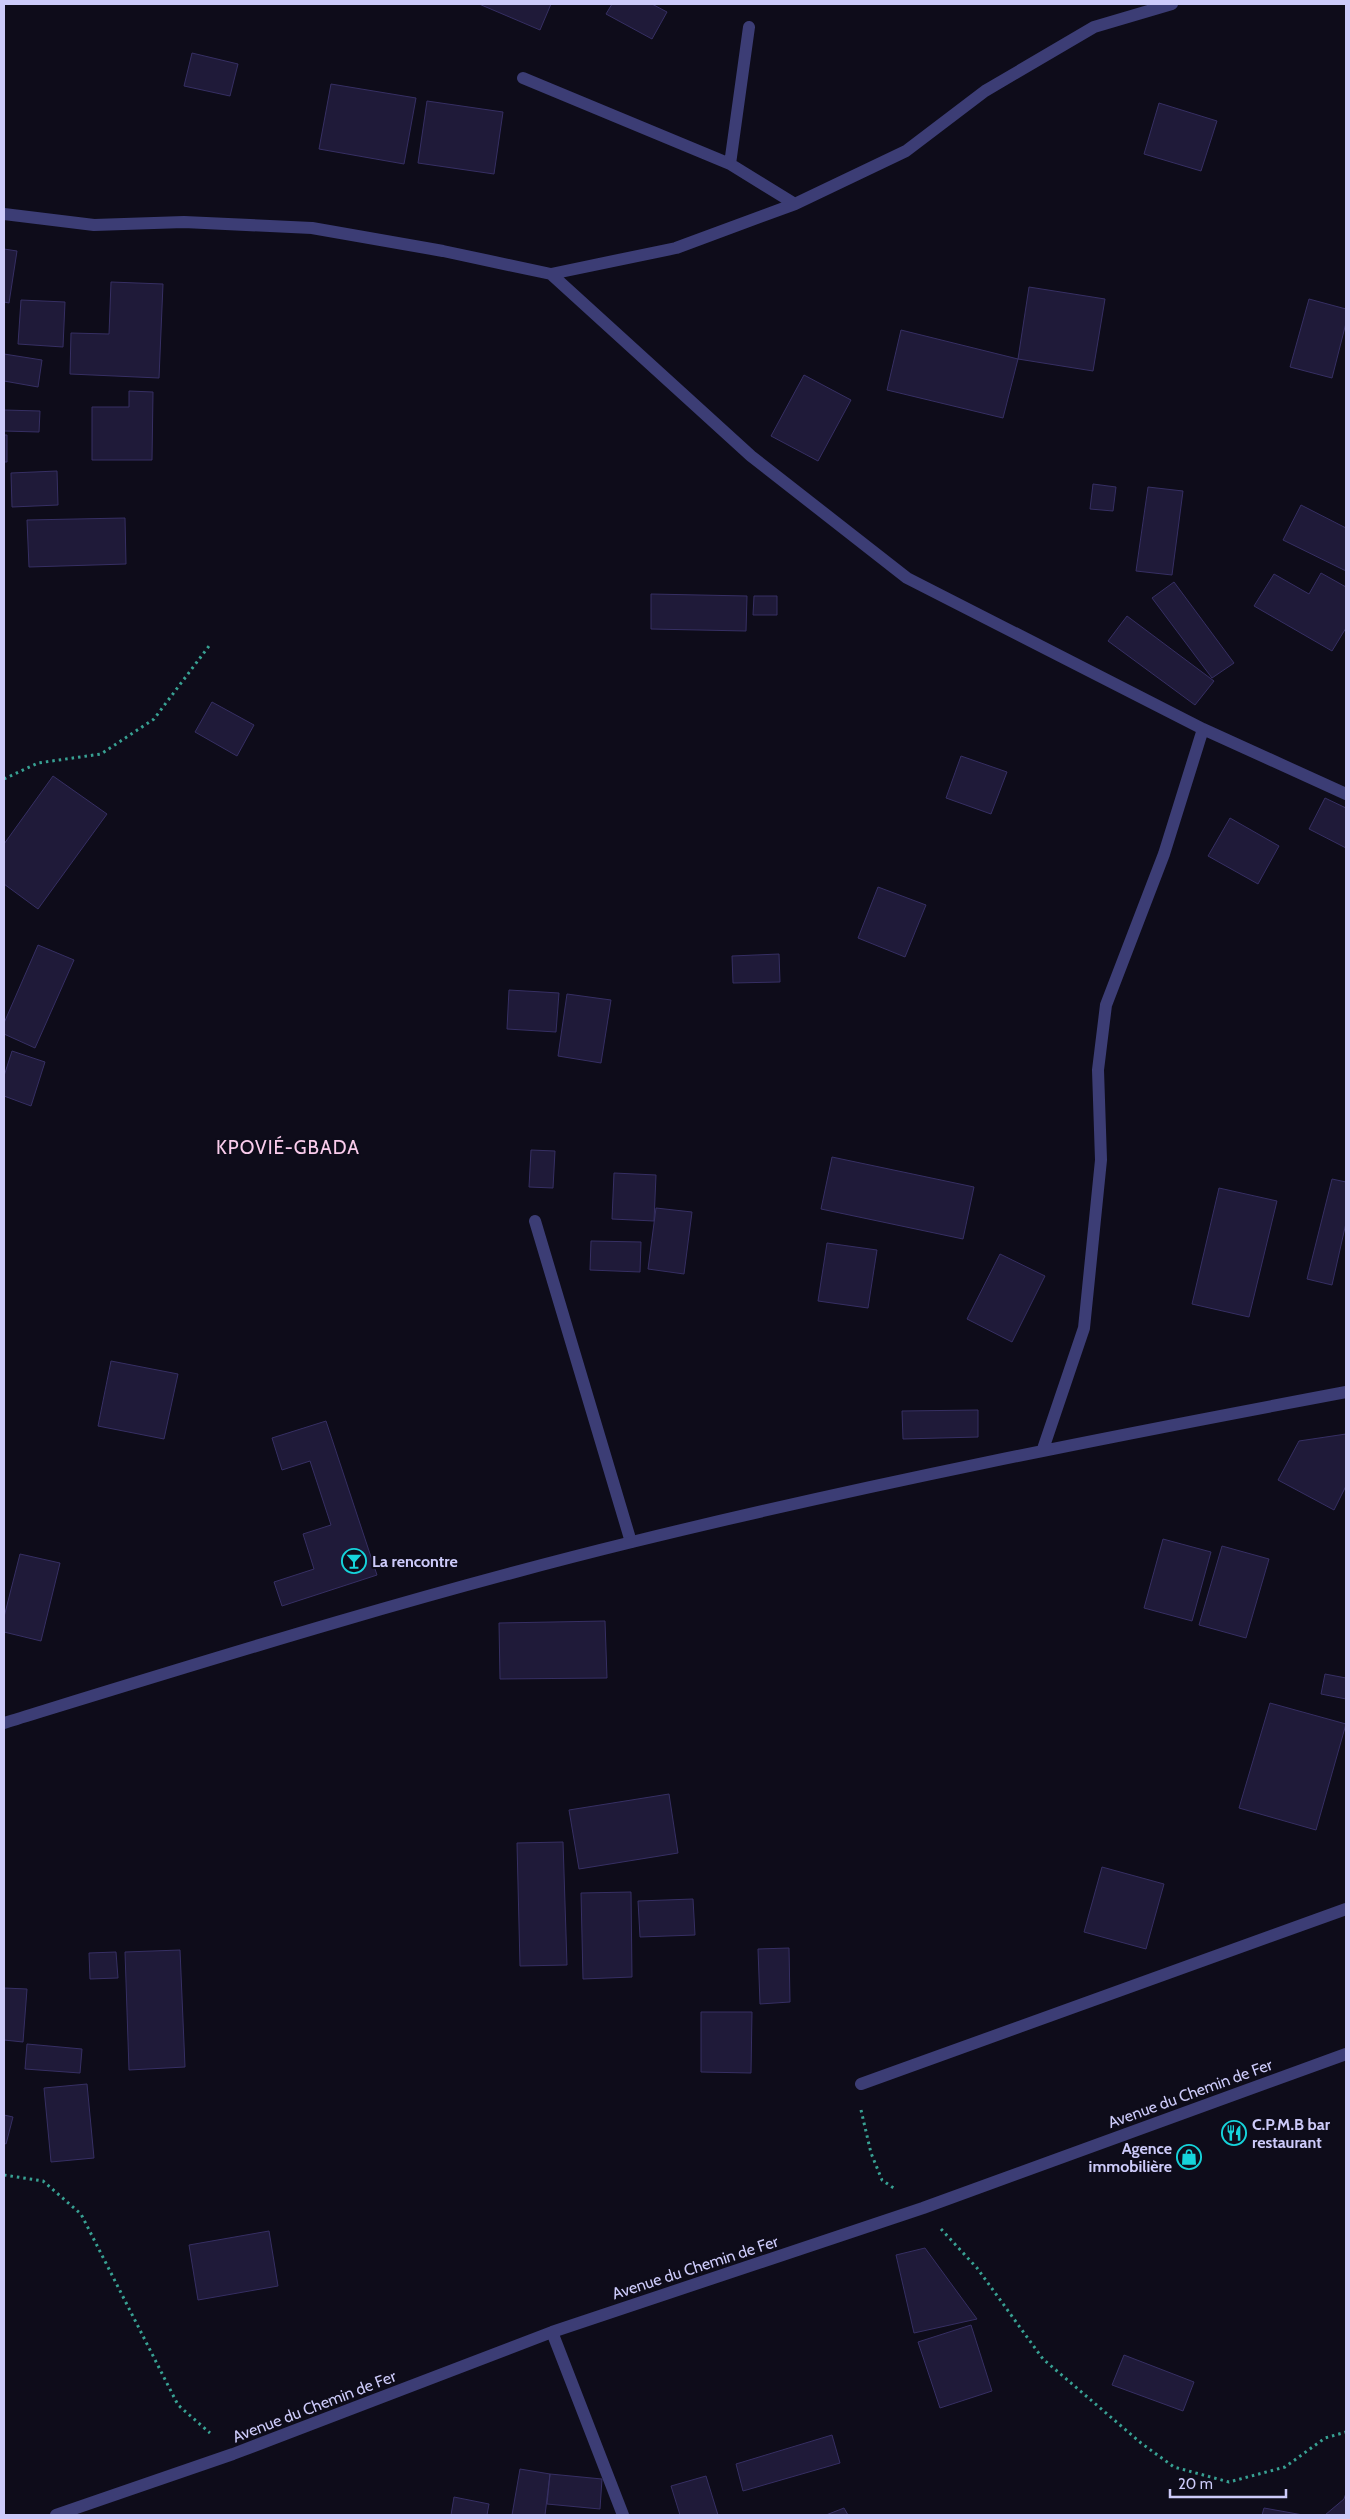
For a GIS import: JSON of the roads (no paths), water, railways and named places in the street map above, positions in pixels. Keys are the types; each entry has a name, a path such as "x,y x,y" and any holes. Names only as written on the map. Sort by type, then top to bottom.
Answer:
{"street":[{"path":"4,214 94,225 184,222 312,228 443,251 551,274 676,248 795,204 906,151 985,91 1094,27 1172,4"},
{"path":"730,164 748,27"},
{"path":"523,78 730,164 795,204"},
{"path":"551,274 751,456 907,578 1203,729 1346,794"},
{"path":"1043,1449 1084,1328 1101,1160 1098,1070 1106,1005 1164,854 1203,729"},
{"path":"535,1221 631,1542"},
{"path":"4,1723 325,1624 631,1542 1043,1449 1346,1392"},
{"path":"862,2084 1346,1909"},
{"name":"Avenue du Chemin de Fer","path":"56,2515 233,2454 552,2332 923,2208 1346,2054"},
{"path":"552,2332 623,2515"}],"place":[{"name":"La rencontre","path":"354,1561"},
{"name":"C.P.M.B bar restaurant","path":"1234,2133"},
{"name":"Agence immobilière","path":"1189,2157"}],"district":[{"name":"KPOVIÉ-GBADA","path":"288,1147"}]}
